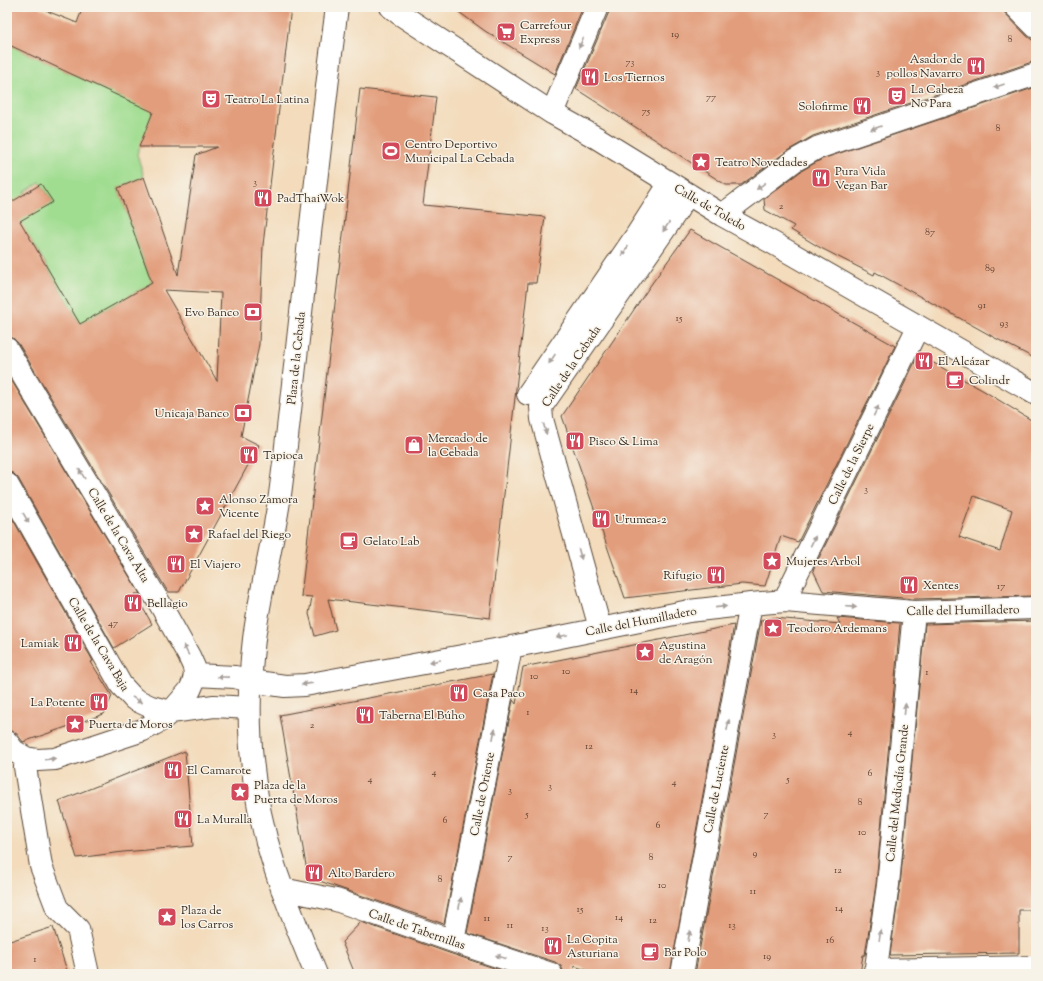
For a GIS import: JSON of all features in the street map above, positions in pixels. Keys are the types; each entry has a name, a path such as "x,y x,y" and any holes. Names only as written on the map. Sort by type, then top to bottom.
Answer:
{"street":[{"name":"Plaza de la Cebada","path":"250,708 250,681 258,613 279,501 337,7"},
{"name":"Calle de Toledo","path":"391,7 552,112 722,215 1036,394"},
{"path":"552,112 597,7"},
{"path":"1016,7 1036,27"},
{"path":"722,215 794,161 817,148 1036,74"},
{"path":"528,394 636,236 679,189"},
{"name":"Calle de la Cebada","path":"600,628 542,419 542,407 669,223 679,189"},
{"name":"Calle de la Sierpe","path":"785,601 918,327"},
{"name":"Calle de la Cava Alta","path":"7,349 160,604 189,656 194,667 195,675"},
{"name":"Calle de la Cava Baja","path":"7,484 122,685 134,699 151,707 171,712 214,706 250,708"},
{"name":"Calle del Humilladero","path":"250,681 285,686 305,685 511,647 689,611 752,604 785,601 914,612 1036,608"},
{"name":"Calle de Luciente","path":"682,974 752,604"},
{"name":"Calle del Mediodía Grande","path":"875,972 888,885 914,612"},
{"name":"Calle de Oriente","path":"453,941 511,647"},
{"path":"13,750 38,760 55,759 143,730 158,722 171,712 190,690 195,675 235,677 250,681"},
{"path":"250,708 251,745 254,775 259,806 273,863 295,926 316,974"},
{"path":"13,750 25,767 41,866 57,908 78,929 88,974"},
{"name":"Calle de Tabernillas","path":"282,890 336,900 551,974"},
{"path":"875,972 1036,967"}],"green space":[{"path":"7,44 121,97 156,105 137,154 144,177 118,188 152,283 80,324 37,249 7,205","holes":["40,182 53,202 38,210 25,192"]}],"building":[{"path":"7,7 37,7 77,23 83,7 291,7 263,245 259,344 241,436 259,445 179,592 168,592 18,343 13,338 7,337 7,198 10,203 41,184 53,202 20,221 80,324 152,283 118,188 144,177 178,275 196,155 217,147 139,147 153,112 7,44","holes":["164,290 221,293 217,381"]},
{"path":"452,7 583,7 555,74 485,31"},
{"path":"609,7 999,7 1027,36 1036,43 1036,62 1032,62 813,136 787,151 741,185 726,185 576,89 609,12"},
{"path":"1036,87 1036,359 875,272 874,275 819,247 791,230 794,226 765,210 764,199 801,171 822,159"},
{"name":"Mercado de la Cebada","path":"360,89 436,97 423,205 545,217 536,283 528,283 490,618 328,599 336,630 315,636 309,614 312,597 301,596"},
{"path":"690,230 895,346 798,542 781,536 765,586 742,584 625,598 562,416 650,286"},
{"path":"921,356 984,391 1036,423 1036,596 914,599 823,591 813,570 917,358 919,359","holes":["974,496 1012,510 1000,551 959,537"]},
{"path":"7,373 140,594 135,594 152,624 114,648 18,478 13,473 7,472"},
{"path":"7,509 93,661 91,662 112,696 104,714 23,742 17,734 8,730 7,728"},
{"path":"774,618 840,624 837,618 900,623 876,884 865,955 863,955 860,974 695,974 761,620"},
{"path":"1036,621 1036,867 1033,910 1019,910 1019,953 890,955 900,886 925,624"},
{"path":"734,625 670,974 599,974 574,966 573,974 563,974 561,966 555,962 467,933 513,700 516,704 523,667"},
{"path":"493,674 444,924 308,877 280,715"},
{"path":"185,751 193,846 123,852 77,858 59,801"},
{"path":"361,922 512,974 355,974 342,942"},
{"path":"53,927 68,974 7,974 7,942"}],"place":[{"name":"Carrefour Express","path":"506,32"},
{"name":"Asador de pollos Navarro","path":"976,66"},
{"name":"Los Tiernos","path":"590,77"},
{"name":"La Cabeza No Para","path":"897,96"},
{"name":"Teatro La Latina","path":"211,99"},
{"name":"Solofirme","path":"862,106"},
{"name":"Centro Deportivo Municipal La Cebada","path":"391,151"},
{"name":"Teatro Novedades","path":"701,162"},
{"name":"Pura Vida Vegan Bar","path":"821,178"},
{"name":"PadThaiWok","path":"263,198"},
{"name":"Evo Banco","path":"253,312"},
{"name":"El Alcázar","path":"924,361"},
{"name":"Colindr","path":"955,380"},
{"name":"Unicaja Banco","path":"243,413"},
{"name":"Pisco & Lima","path":"575,441"},
{"name":"Mercado de la Cebada","path":"414,445"},
{"name":"Tapioca","path":"249,455"},
{"name":"Alonso Zamora Vicente","path":"205,506"},
{"name":"Urumea-2","path":"601,519"},
{"name":"Rafael del Riego","path":"194,534"},
{"name":"Gelato Lab","path":"349,541"},
{"name":"Mujeres Arbol","path":"772,561"},
{"name":"El Viajero","path":"176,564"},
{"name":"Rifugio","path":"716,575"},
{"name":"Xentes","path":"909,585"},
{"name":"Bellagio","path":"133,603"},
{"name":"Teodoro Ardemans","path":"773,628"},
{"name":"Lamiak","path":"73,643"},
{"name":"Agustina de Aragón","path":"645,652"},
{"name":"Casa Paco","path":"459,693"},
{"name":"La Potente","path":"99,702"},
{"name":"Taberna El Búho","path":"365,715"},
{"name":"Puerta de Moros","path":"75,724"},
{"name":"El Camarote","path":"173,770"},
{"name":"Plaza de la Puerta de Moros","path":"240,792"},
{"name":"La Muralla","path":"183,819"},
{"name":"Alto Bardero","path":"314,873"},
{"name":"Plaza de los Carros","path":"167,917"},
{"name":"La Copita Asturiana","path":"553,946"},
{"name":"Bar Polo","path":"650,952"}]}
